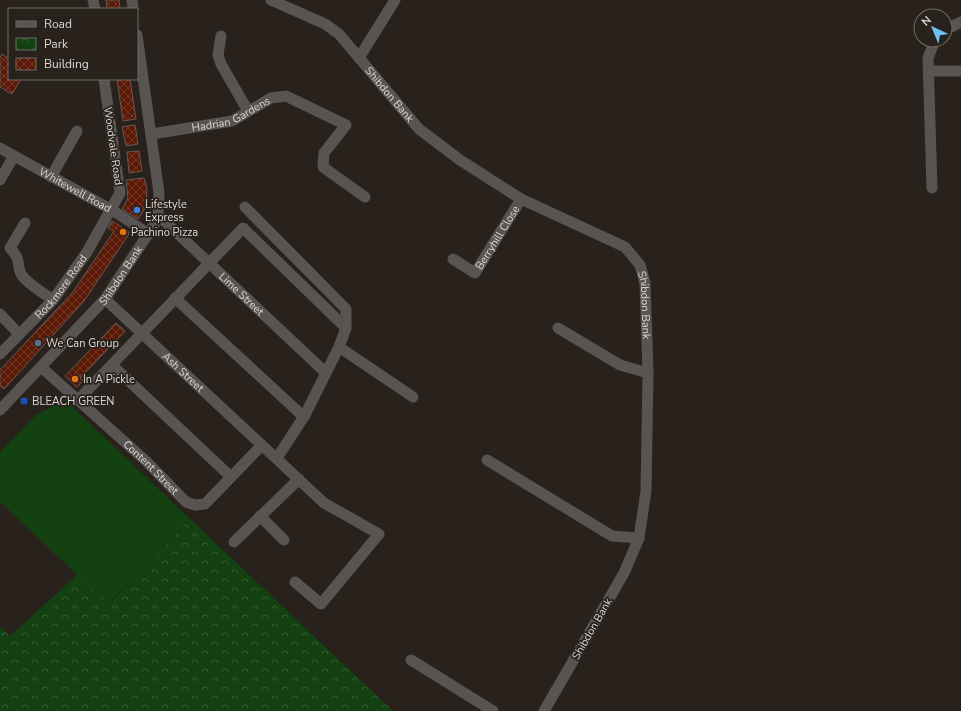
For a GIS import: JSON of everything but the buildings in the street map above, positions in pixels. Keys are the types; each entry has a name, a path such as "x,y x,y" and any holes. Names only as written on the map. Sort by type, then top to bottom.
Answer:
{"street":[{"name":"Shibdon Bank","path":"271,0 325,24 340,34 419,129 460,160 521,199 625,247 640,265 645,283 648,373 646,491 639,538 624,573 544,711"},
{"path":"359,58 396,0"},
{"path":"221,36 218,55 221,64 248,111"},
{"name":"Shibdon Bank","path":"0,410 105,299 149,234 158,215 159,192 138,42"},
{"path":"932,48 928,58 932,188"},
{"path":"929,71 961,71"},
{"name":"Woodvale Road","path":"104,80 120,193 112,210"},
{"name":"Hadrian Gardens","path":"152,134 232,121 270,98 286,96 346,125 324,153 323,167 365,197"},
{"path":"51,177 77,131"},
{"name":"Whitewell Road","path":"0,148 112,210 149,234"},
{"path":"0,180 14,156"},
{"name":"Berryhill Close","path":"453,259 475,273 521,199"},
{"path":"245,207 346,309 346,328 339,347 304,418 277,458"},
{"name":"Rockmore Road","path":"0,354 53,300 87,252 112,210"},
{"name":"Lime Street","path":"158,215 326,373"},
{"path":"25,223 10,248 18,256 21,274 33,286 53,300"},
{"path":"78,400 243,228 346,328"},
{"path":"175,298 304,418"},
{"name":"Ash Street","path":"105,299 324,503 379,534 321,604 295,582"},
{"path":"0,314 19,334"},
{"path":"558,328 620,365 648,373"},
{"path":"339,347 413,396"},
{"path":"112,365 231,477"},
{"name":"Content Street","path":"41,367 146,461 186,502 195,505 204,504 262,445"},
{"path":"486,460 612,536 639,538"},
{"path":"234,542 299,479"},
{"path":"260,516 284,540"},
{"path":"411,660 492,711"}],"green space":[{"path":"65,400 190,519 108,604 0,502 0,452 36,415"},
{"path":"190,519 393,711 0,711 0,627 10,636 77,575 109,604"}],"place":[{"name":"Lifestyle Express","path":"137,210"},
{"name":"Pachino Pizza","path":"123,232"},
{"name":"We Can Group","path":"38,343"},
{"name":"In A Pickle","path":"75,379"},
{"name":"BLEACH GREEN","path":"24,401"}]}
